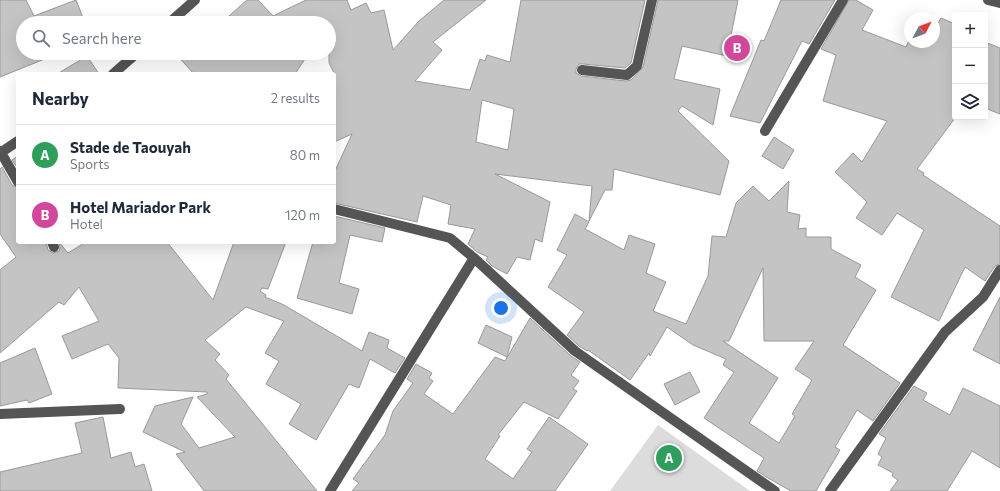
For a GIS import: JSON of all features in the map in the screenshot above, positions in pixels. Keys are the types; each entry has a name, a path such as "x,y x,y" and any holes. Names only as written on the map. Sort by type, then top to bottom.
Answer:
{"street":[{"path":"177,16 195,0"},
{"path":"582,70 627,75 637,66 652,0"},
{"path":"765,131 843,0"},
{"path":"988,0 1000,3"},
{"path":"116,72 129,60"},
{"path":"16,141 0,152 16,179"},
{"path":"336,210 450,238 474,258 575,351 775,491"},
{"path":"330,491 474,258"},
{"path":"830,491 945,332 983,297 1000,270"},
{"path":"0,414 120,408"}],"shaded area":[{"path":"658,425 750,491 610,491"}],"building":[{"path":"0,0 26,0 34,16 16,16 16,60 42,60 0,77"},
{"path":"76,0 82,16 34,16"},
{"path":"247,0 258,0 273,16 229,16"},
{"path":"306,0 347,0 351,10 366,3 371,13 384,10 393,50 419,21 444,0 486,0 433,42 442,50 415,81 470,90 480,59 485,61 487,55 510,62 521,0 645,0 631,63 625,68 579,64 576,69 576,73 581,76 626,81 631,80 643,67 658,0 738,0 727,56 682,46 674,79 720,89 713,125 682,106 678,111 729,161 720,195 614,169 612,190 605,190 589,221 592,186 495,174 550,202 542,242 535,239 530,260 517,257 507,274 492,266 486,260 488,257 477,252 468,244 475,229 448,224 451,205 423,196 417,222 336,203 336,169 352,134 336,141 336,72 334,72 329,60 336,60 336,16 273,16","holes":["482,100 514,109 508,150 476,142"]},
{"path":"781,0 835,0 809,44 802,41 760,123 730,116 761,40 764,41"},
{"path":"849,0 856,0 873,10 862,30 904,46 904,48 940,48 940,20 941,18 952,23 952,120 954,120 917,169 924,173 923,175 1000,226 1000,264 995,266 985,281 965,267 939,321 891,297 924,230 897,213 882,235 856,218 867,202 835,172 853,153 862,162 887,121 823,101 836,55 821,49"},
{"path":"988,43 1000,48 1000,114 988,109"},
{"path":"80,60 90,60 98,72 60,72"},
{"path":"181,60 304,60 296,72 192,72"},
{"path":"774,137 794,150 783,169 762,156"},
{"path":"16,157 16,166 12,160"},
{"path":"2,167 12,185 16,187 16,244 46,244 48,250 53,253 59,251 59,244 61,244 68,253 83,244 169,244 213,300 233,244 285,244 268,289 262,288 260,291 266,295 265,297 284,305 362,351 369,332 389,340 387,348 405,358 395,373 370,359 359,388 349,384 316,440 289,424 301,404 266,384 279,361 265,353 284,321 246,307 205,340 220,354 215,360 229,375 226,379 317,491 204,491 176,454 185,452 143,432 155,406 193,397 181,424 199,448 235,437 197,397 207,394 207,392 118,388 119,358 108,344 72,359 62,336 99,321 79,287 64,305 59,302 0,353 0,270 16,257 0,234 0,169"},
{"path":"789,181 787,212 800,215 798,229 806,228 806,237 831,237 831,249 861,265 855,277 876,290 843,345 900,383 873,421 857,410 835,447 840,450 816,491 791,491 757,471 764,458 704,418 734,372 723,365 726,359 693,345 667,327 650,356 649,353 630,380 588,350 587,351 579,346 567,335 584,312 548,287 567,255 557,250 575,214 589,222 585,229 624,250 629,235 655,244 646,273 666,282 653,311 686,324 708,276 712,236 726,237 736,203 753,186 769,201","holes":["763,268 764,341 814,341 795,369 812,380 792,414 795,416 779,443 749,423 778,378 723,341 729,341"]},
{"path":"336,216 385,228 382,242 350,235 339,283 359,289 352,314 297,298 312,244 336,244"},
{"path":"1000,297 1000,364 973,350"},
{"path":"530,318 571,356 580,362 571,375 579,381 573,389 577,391 558,419 524,402 498,435 500,436 485,459 513,479 532,452 527,449 549,417 588,444 555,491 352,491 359,483 353,479 385,435 393,411 413,383 407,379 416,364 432,373 429,378 433,381 424,394 453,414 495,357 505,361"},
{"path":"486,325 512,337 507,357 478,343"},
{"path":"35,348 52,394 29,403 27,400 0,406 0,363"},
{"path":"690,372 700,392 675,405 664,384"},
{"path":"914,386 927,393 923,400 950,415 963,388 1000,406 1000,468 972,451 947,491 890,491 898,480 892,476 893,473 878,465 882,457 878,454 886,438 879,434"},
{"path":"103,417 111,458 131,452 135,467 144,464 152,491 0,491 0,472 82,453 75,423"}],"place":[{"name":"Hotel Mariador Park","path":"737,48"},
{"name":"Stade de Taouyah","path":"669,458"}]}
